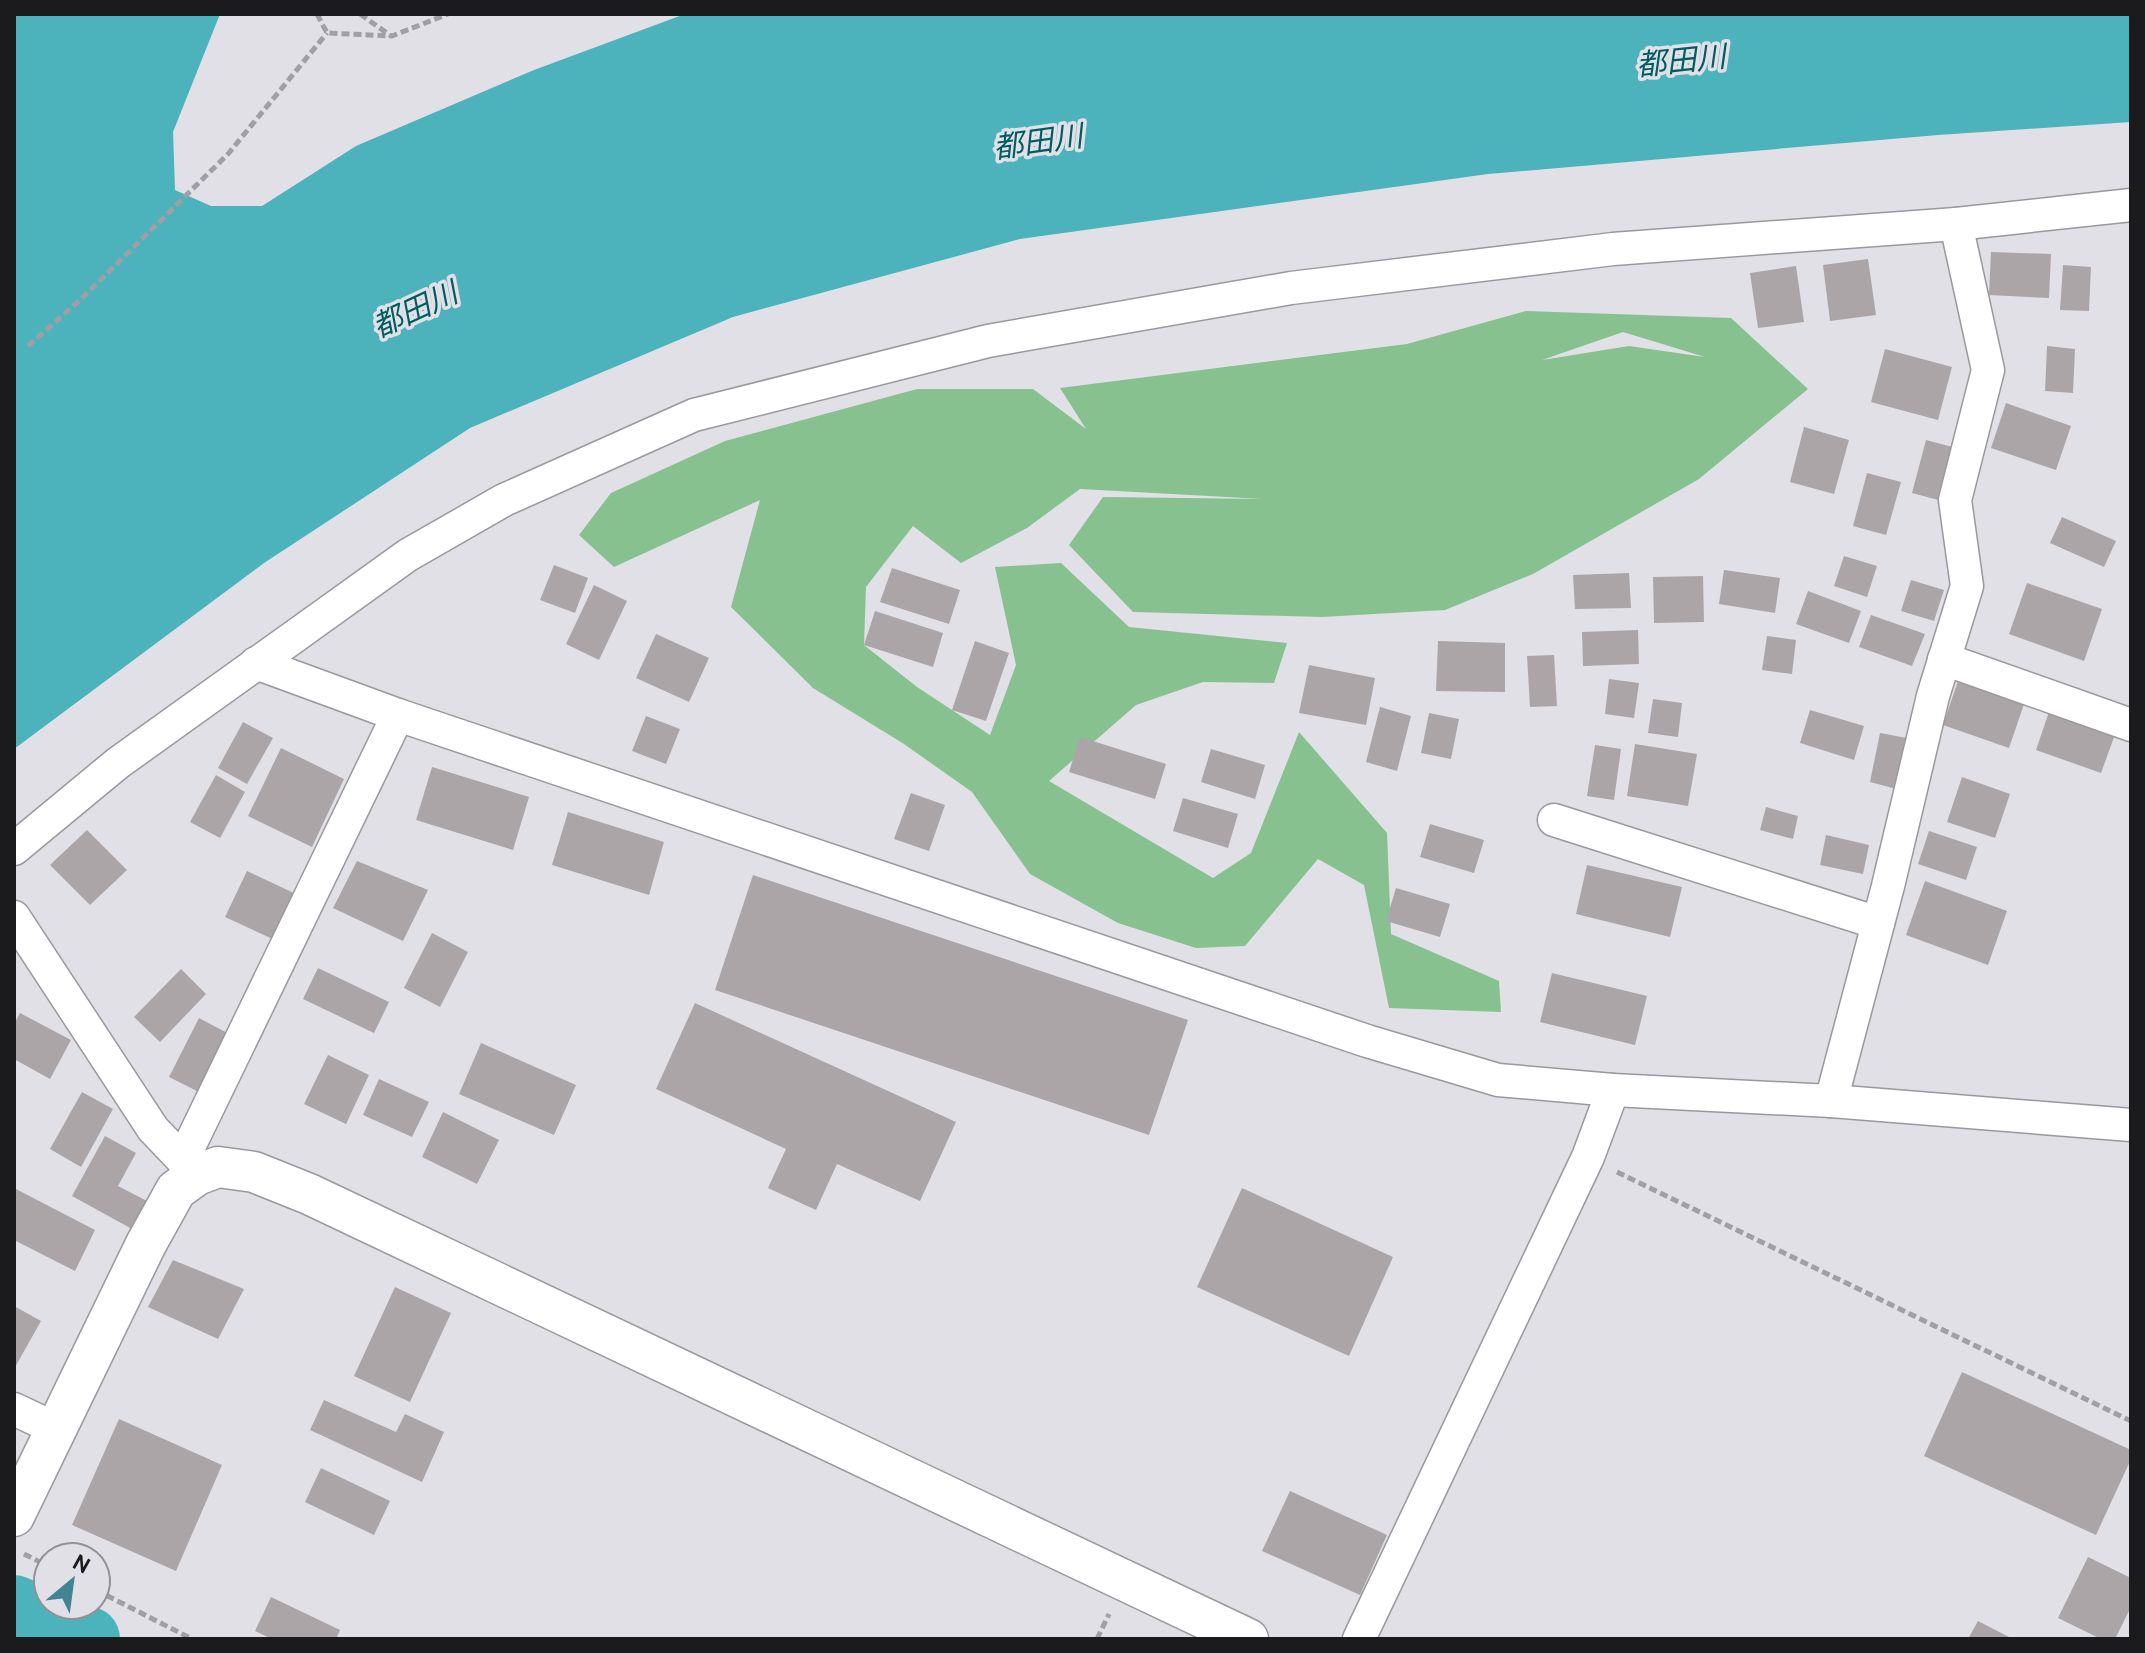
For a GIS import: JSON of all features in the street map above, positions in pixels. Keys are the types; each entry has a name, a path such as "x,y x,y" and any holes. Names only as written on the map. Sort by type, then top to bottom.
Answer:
{"street":[{"path":"14,849 118,763 408,555 504,500 694,415 988,341 1291,288 1613,249 1956,224 2131,205"},
{"path":"1831,1101 1933,696 1967,586 1955,500 1988,370 1956,224"},
{"path":"1944,659 2131,725"},
{"path":"256,663 398,715 1367,1041 1498,1080 1613,1090 1831,1101 2131,1125"},
{"path":"197,1175 187,1151 398,715"},
{"path":"1554,820 1878,923"},
{"path":"14,917 153,1129 197,1175"},
{"path":"1359,1639 1588,1157 1613,1090"},
{"path":"14,1516 146,1244 176,1190 197,1175 218,1167 254,1172 309,1194 1248,1639"},
{"path":"14,1409 56,1429"}],"path":[{"path":"317,14 327,33"},
{"path":"360,14 392,36"},
{"path":"327,33 392,36 448,14"},
{"path":"28,346 80,300 228,154 327,33"},
{"path":"1588,1157 2131,1421"},
{"path":"14,1549 32,1558"},
{"path":"112,1598 192,1639"}],"green space":[{"path":"1526,311 1731,318 1808,389 1699,479 1533,574 1445,610 1322,617 1133,612 1069,545 1103,497 1263,499 1080,489 1027,528 961,563 913,526 866,587 864,645 917,687 990,735 1016,665 995,567 1061,563 1129,627 1287,643 1274,683 1203,682 1136,705 1049,781 1213,878 1251,853 1299,732 1387,833 1391,934 1499,981 1501,1012 1389,1008 1364,885 1318,859 1245,946 1196,948 1118,923 1030,874 972,792 904,744 813,688 731,607 760,500 614,567 579,535 611,493 725,441 917,389 1033,389 1086,429 1060,388 1407,344","holes":["1623,332 1705,357 1629,346 1542,360"]}],"water":[{"name":"都田川","path":"14,14 220,14 173,132 175,190 211,206 262,206 356,146 534,70 685,14 2131,14 2131,122 1938,135 1488,174 1020,239 733,317 470,428 264,563 14,749"}],"building":[{"path":"1991,252 2051,254 2049,298 1989,295"},
{"path":"1868,259 1876,315 1830,321 1823,265"},
{"path":"2063,265 2091,267 2089,311 2060,310"},
{"path":"1796,266 1804,322 1758,328 1750,273"},
{"path":"2047,346 2075,349 2073,393 2045,391"},
{"path":"1885,349 1952,367 1938,420 1871,402"},
{"path":"2006,403 2071,426 2056,470 1991,448"},
{"path":"1804,427 1849,440 1834,494 1790,482"},
{"path":"1926,440 1960,449 1946,502 1912,493"},
{"path":"1867,473 1901,482 1886,535 1853,526"},
{"path":"2062,517 2116,541 2104,567 2050,543"},
{"path":"1844,556 1877,566 1867,597 1834,586"},
{"path":"554,565 588,578 575,613 540,600"},
{"path":"892,568 960,590 949,624 880,602"},
{"path":"1724,570 1780,578 1775,613 1719,604"},
{"path":"1629,573 1631,608 1575,609 1573,575"},
{"path":"1703,576 1704,622 1654,623 1653,577"},
{"path":"1911,580 1944,590 1934,621 1901,611"},
{"path":"2027,583 2102,609 2084,661 2009,634"},
{"path":"594,585 627,601 599,660 566,644"},
{"path":"1808,591 1861,611 1849,643 1796,624"},
{"path":"875,611 943,633 933,667 864,645"},
{"path":"1871,615 1925,634 1912,666 1859,647"},
{"path":"1638,630 1639,664 1583,666 1582,632"},
{"path":"656,634 709,658 689,702 636,678"},
{"path":"1767,636 1796,640 1792,674 1762,670"},
{"path":"975,641 1009,653 986,721 952,710"},
{"path":"1438,641 1505,643 1505,692 1436,691"},
{"path":"1554,655 1557,706 1530,707 1527,656"},
{"path":"1309,665 1375,678 1366,725 1299,713"},
{"path":"1609,679 1639,683 1634,718 1605,714"},
{"path":"1958,681 2024,704 2009,748 1943,725"},
{"path":"1653,699 1682,703 1678,737 1648,733"},
{"path":"2051,706 2117,729 2101,773 2036,750"},
{"path":"1380,707 1411,716 1397,771 1366,762"},
{"path":"1810,710 1864,726 1854,760 1800,743"},
{"path":"1429,713 1459,719 1451,759 1421,753"},
{"path":"646,716 680,729 666,764 632,751"},
{"path":"243,722 273,738 247,784 218,768"},
{"path":"1880,733 1912,739 1900,790 1870,782"},
{"path":"1080,737 1166,764 1155,799 1069,772"},
{"path":"1635,744 1697,754 1688,806 1627,796"},
{"path":"1595,745 1621,749 1614,800 1587,796"},
{"path":"281,748 344,779 312,847 248,816"},
{"path":"1211,749 1265,765 1255,799 1201,782"},
{"path":"432,767 529,797 513,850 416,820"},
{"path":"216,775 245,792 220,838 190,822"},
{"path":"1962,777 2010,794 1995,838 1947,822"},
{"path":"911,793 945,805 929,851 894,839"},
{"path":"1183,798 1238,814 1228,848 1173,831"},
{"path":"1766,807 1798,816 1793,839 1760,830"},
{"path":"568,812 664,842 649,895 552,865"},
{"path":"1430,824 1484,840 1474,873 1420,857"},
{"path":"87,830 127,870 90,905 50,865"},
{"path":"1929,831 1977,847 1966,880 1918,864"},
{"path":"1826,835 1869,845 1863,874 1820,865"},
{"path":"357,861 428,890 403,941 333,908"},
{"path":"1587,865 1682,887 1670,937 1576,914"},
{"path":"247,871 298,895 277,941 225,917"},
{"path":"753,875 1188,1020 1149,1135 715,990"},
{"path":"1925,881 2007,911 1988,965 1906,935"},
{"path":"1396,888 1450,904 1440,937 1386,921"},
{"path":"432,933 468,952 440,1007 404,988"},
{"path":"318,968 389,1002 374,1033 303,999"},
{"path":"181,969 206,994 160,1042 134,1017"},
{"path":"1552,973 1647,996 1635,1045 1540,1022"},
{"path":"695,1003 956,1122 920,1201 837,1164 816,1210 768,1188 786,1149 656,1089"},
{"path":"20,1013 71,1040 50,1079 14,1059 14,1024"},
{"path":"199,1018 231,1035 201,1093 169,1077"},
{"path":"481,1043 576,1085 554,1135 459,1094"},
{"path":"328,1055 369,1075 346,1124 304,1104"},
{"path":"379,1079 429,1102 412,1137 363,1115"},
{"path":"82,1092 113,1109 81,1167 50,1149"},
{"path":"443,1112 499,1140 477,1184 422,1157"},
{"path":"105,1136 136,1153 118,1186 147,1201 132,1229 72,1196"},
{"path":"14,1188 95,1230 75,1271 14,1240"},
{"path":"1242,1188 1393,1257 1349,1356 1197,1287"},
{"path":"173,1260 244,1289 218,1339 148,1307"},
{"path":"395,1287 451,1313 410,1402 354,1376"},
{"path":"14,1306 41,1321 14,1369"},
{"path":"1962,1372 2131,1450 2131,1459 2096,1535 1924,1456"},
{"path":"324,1400 396,1432 405,1414 444,1432 422,1482 310,1430"},
{"path":"119,1419 222,1465 176,1571 72,1525"},
{"path":"321,1468 390,1501 374,1535 305,1502"},
{"path":"1290,1491 1387,1535 1360,1595 1262,1551"},
{"path":"2088,1557 2131,1578 2131,1607 2115,1639 2101,1639 2058,1618"},
{"path":"271,1597 340,1630 336,1639 272,1639 255,1631"},
{"path":"1978,1621 2013,1639 1968,1639"}],"waterway":[{"path":"14,1608 87,1639"}]}
